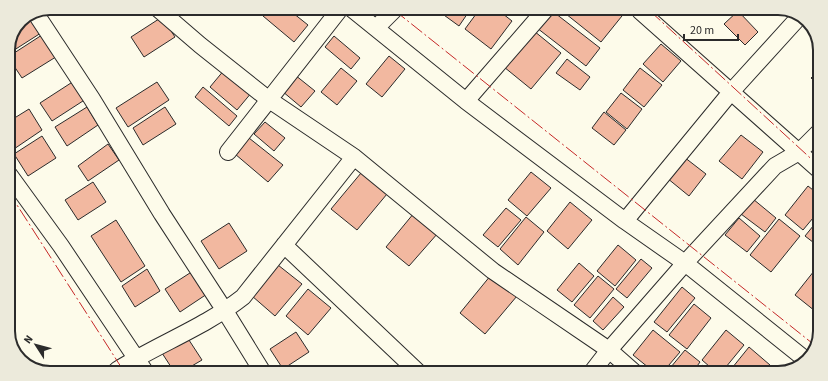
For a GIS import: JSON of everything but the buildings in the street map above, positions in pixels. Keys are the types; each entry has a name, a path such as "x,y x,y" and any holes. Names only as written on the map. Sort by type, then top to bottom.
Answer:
{"street":[{"path":"166,15 200,45 268,99 354,157 493,271 609,350 627,366"},
{"path":"228,152 335,15"},
{"path":"360,15 466,101 625,221 685,263 802,356"},
{"path":"376,28 389,15"},
{"path":"466,101 541,15"},
{"path":"644,15 813,165"},
{"path":"38,18 92,100 162,214 259,366"},
{"path":"625,221 731,92 796,20"},
{"path":"597,366 685,263 775,166 799,152 813,138"},
{"path":"15,183 61,246 140,364 225,311 243,297 354,157"},
{"path":"284,245 412,366"}],"power":[{"path":"400,15 811,342"},
{"path":"654,15 813,160"},
{"path":"15,202 120,366"}]}
